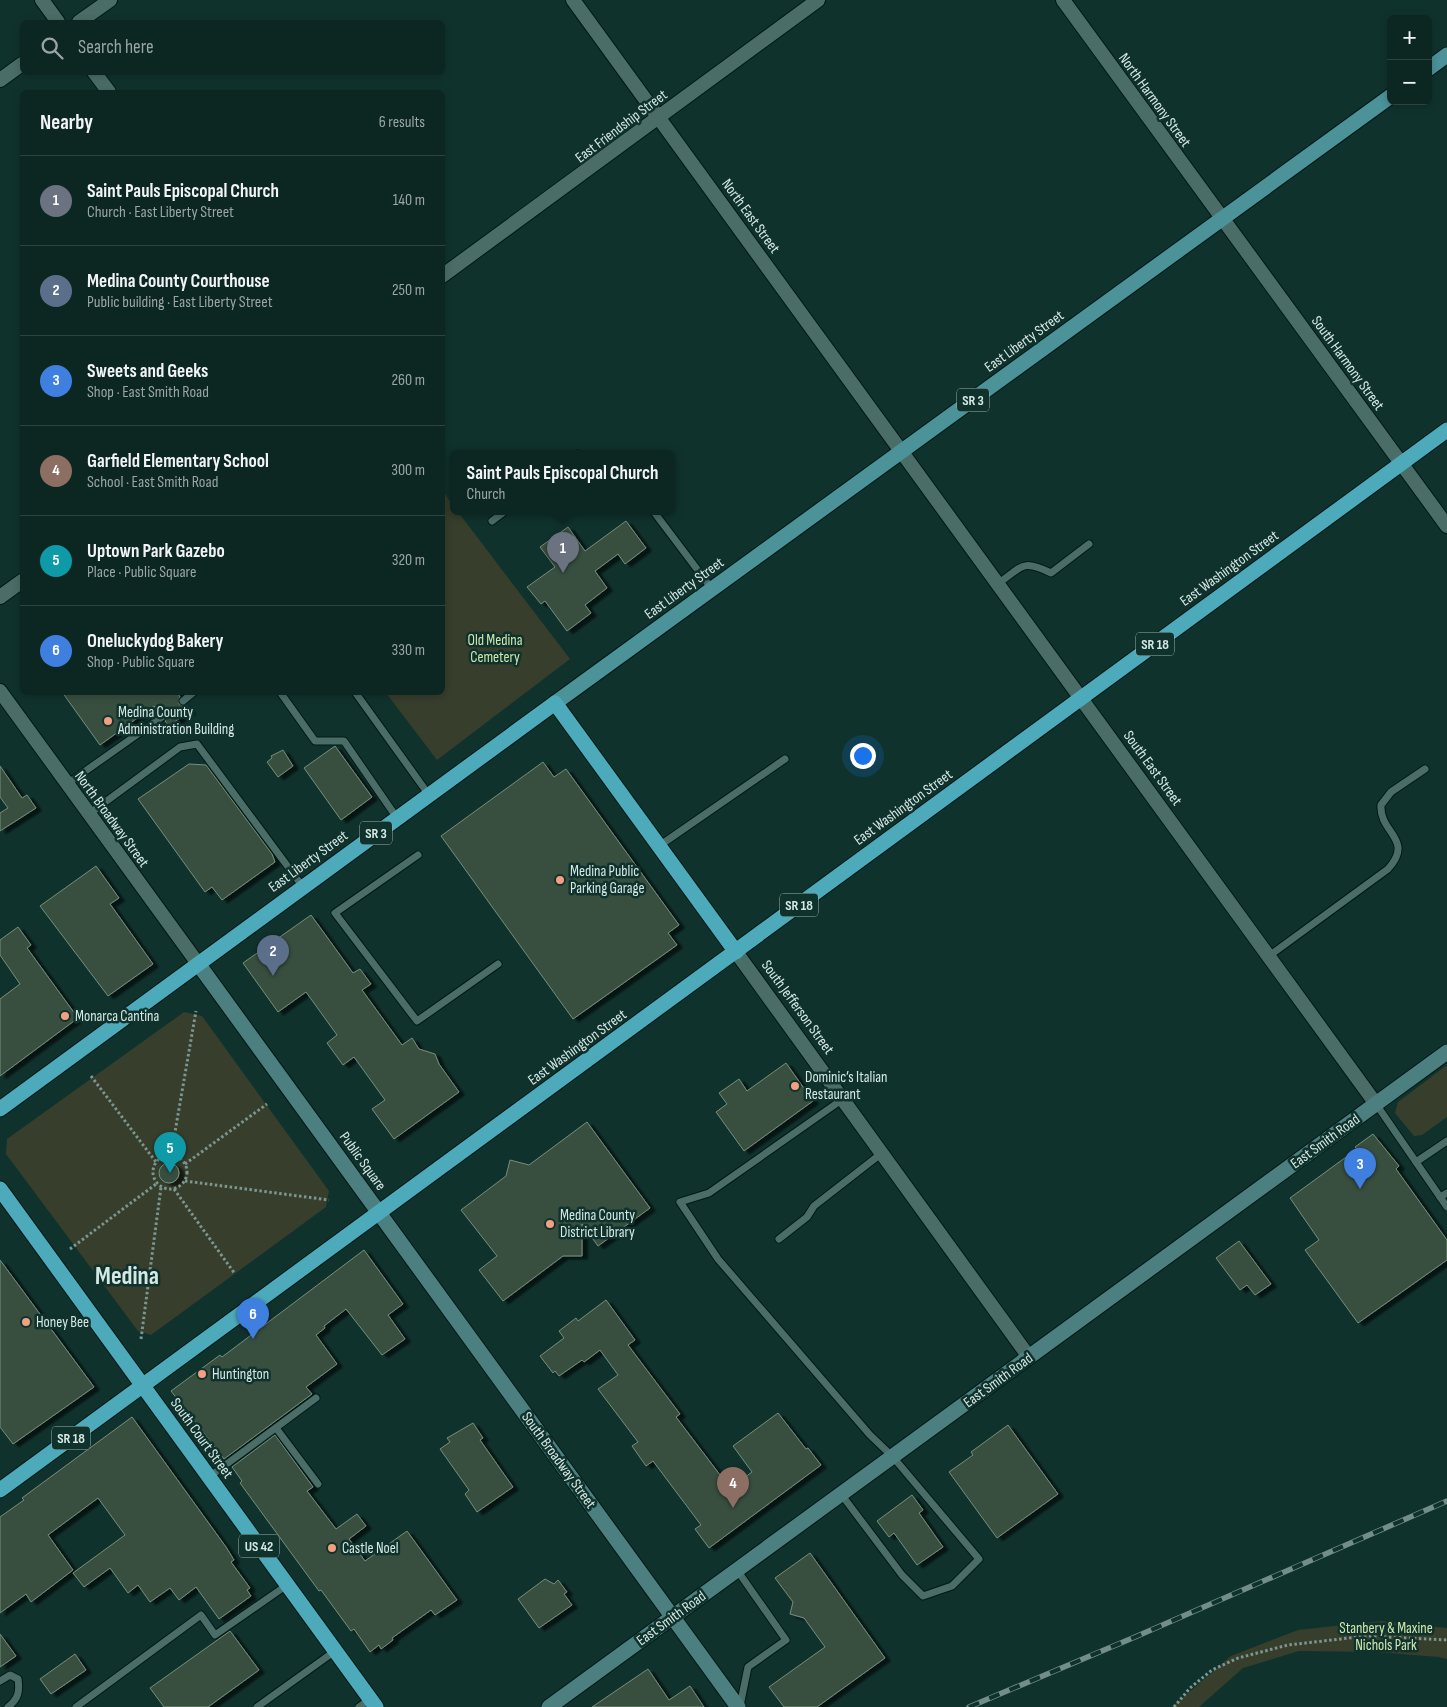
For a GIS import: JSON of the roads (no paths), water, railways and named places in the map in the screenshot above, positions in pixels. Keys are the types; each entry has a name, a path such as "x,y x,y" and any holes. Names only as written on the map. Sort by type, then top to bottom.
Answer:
{"highway":[{"name":"East Washington Street","path":"380,1213 1447,430"},
{"name":"East Liberty Street","path":"0,1109 555,703"},
{"name":"South Jefferson Street","path":"555,703 736,952"},
{"name":"South Court Street","path":"0,1189 335,1650 368,1704"},
{"name":"Public Square","path":"142,1385 380,1213"},
{"name":"SR 18","path":"0,1490 142,1385"}],"main road":[{"path":"1432,66 1447,55"},
{"name":"East Liberty Street","path":"555,703 1387,99"}],"street":[{"path":"42,0 57,20"},
{"path":"82,20 110,0"},
{"name":"North East Street","path":"573,0 902,451"},
{"name":"East Friendship Street","path":"445,274 818,0"},
{"name":"North Harmony Street","path":"1063,0 1222,219"},
{"path":"0,80 20,65"},
{"path":"96,75 108,90"},
{"name":"South Harmony Street","path":"1222,219 1447,526"},
{"name":"South East Street","path":"902,451 1376,1104"},
{"path":"0,597 20,582"},
{"name":"North Broadway Street","path":"0,691 198,965"},
{"name":"South Jefferson Street","path":"736,952 1029,1357"},
{"name":"Public Square","path":"198,965 380,1213"},
{"name":"East Smith Road","path":"549,1707 1447,1052"},
{"name":"South Broadway Street","path":"380,1213 739,1707"}],"lane":[{"path":"492,521 500,515"},
{"path":"656,515 712,589"},
{"path":"999,583 1024,565 1032,564 1051,573 1089,544"},
{"path":"183,701 190,695"},
{"path":"282,695 315,741 344,741 397,818"},
{"path":"357,695 429,795"},
{"path":"67,784 162,717"},
{"path":"90,814 180,747 197,744 303,887"},
{"path":"659,846 785,759"},
{"path":"1268,956 1388,869 1396,859 1399,846 1380,811 1381,805 1391,792 1425,769"},
{"path":"418,855 335,913 417,1021 498,964"},
{"path":"842,1494 902,1575 923,1596 952,1586 979,1559 893,1457 870,1435 718,1259 700,1235 680,1202 709,1193 843,1099"},
{"path":"1376,1104 1416,1162 1444,1195 1447,1207"},
{"path":"1416,1162 1447,1141"},
{"path":"779,1239 807,1217 814,1206 882,1153"},
{"path":"209,1477 316,1398"},
{"path":"276,1428 318,1484"},
{"path":"737,1570 786,1640 748,1667 739,1707"},
{"path":"76,1707 201,1616 215,1635 288,1585"},
{"path":"257,1707 335,1650"},
{"path":"0,1682 10,1675 18,1679 20,1689 15,1702 8,1707"}],"railway":[{"path":"969,1707 1447,1501"}],"place":[{"name":"Saint Pauls Episcopal Church","path":"563,573"},
{"name":"Medina County Administration Building","path":"108,721"},
{"name":"Medina Public Parking Garage","path":"560,880"},
{"name":"Medina County Courthouse","path":"273,976"},
{"name":"Monarca Cantina","path":"65,1016"},
{"name":"Dominic’s Italian Restaurant","path":"795,1086"},
{"name":"Uptown Park Gazebo","path":"170,1173"},
{"name":"Sweets and Geeks","path":"1360,1189"},
{"name":"Medina County District Library","path":"550,1224"},
{"name":"Honey Bee","path":"26,1322"},
{"name":"Oneluckydog Bakery","path":"253,1339"},
{"name":"Huntington","path":"202,1374"},
{"name":"Garfield Elementary School","path":"733,1508"},
{"name":"Castle Noel","path":"332,1548"}],"district":[{"name":"Medina","path":"127,1275"}],"park label":[{"name":"Old Medina Cemetery","path":"495,648"},
{"name":"Stanbery & Maxine Nichols Park","path":"1386,1636"}]}
